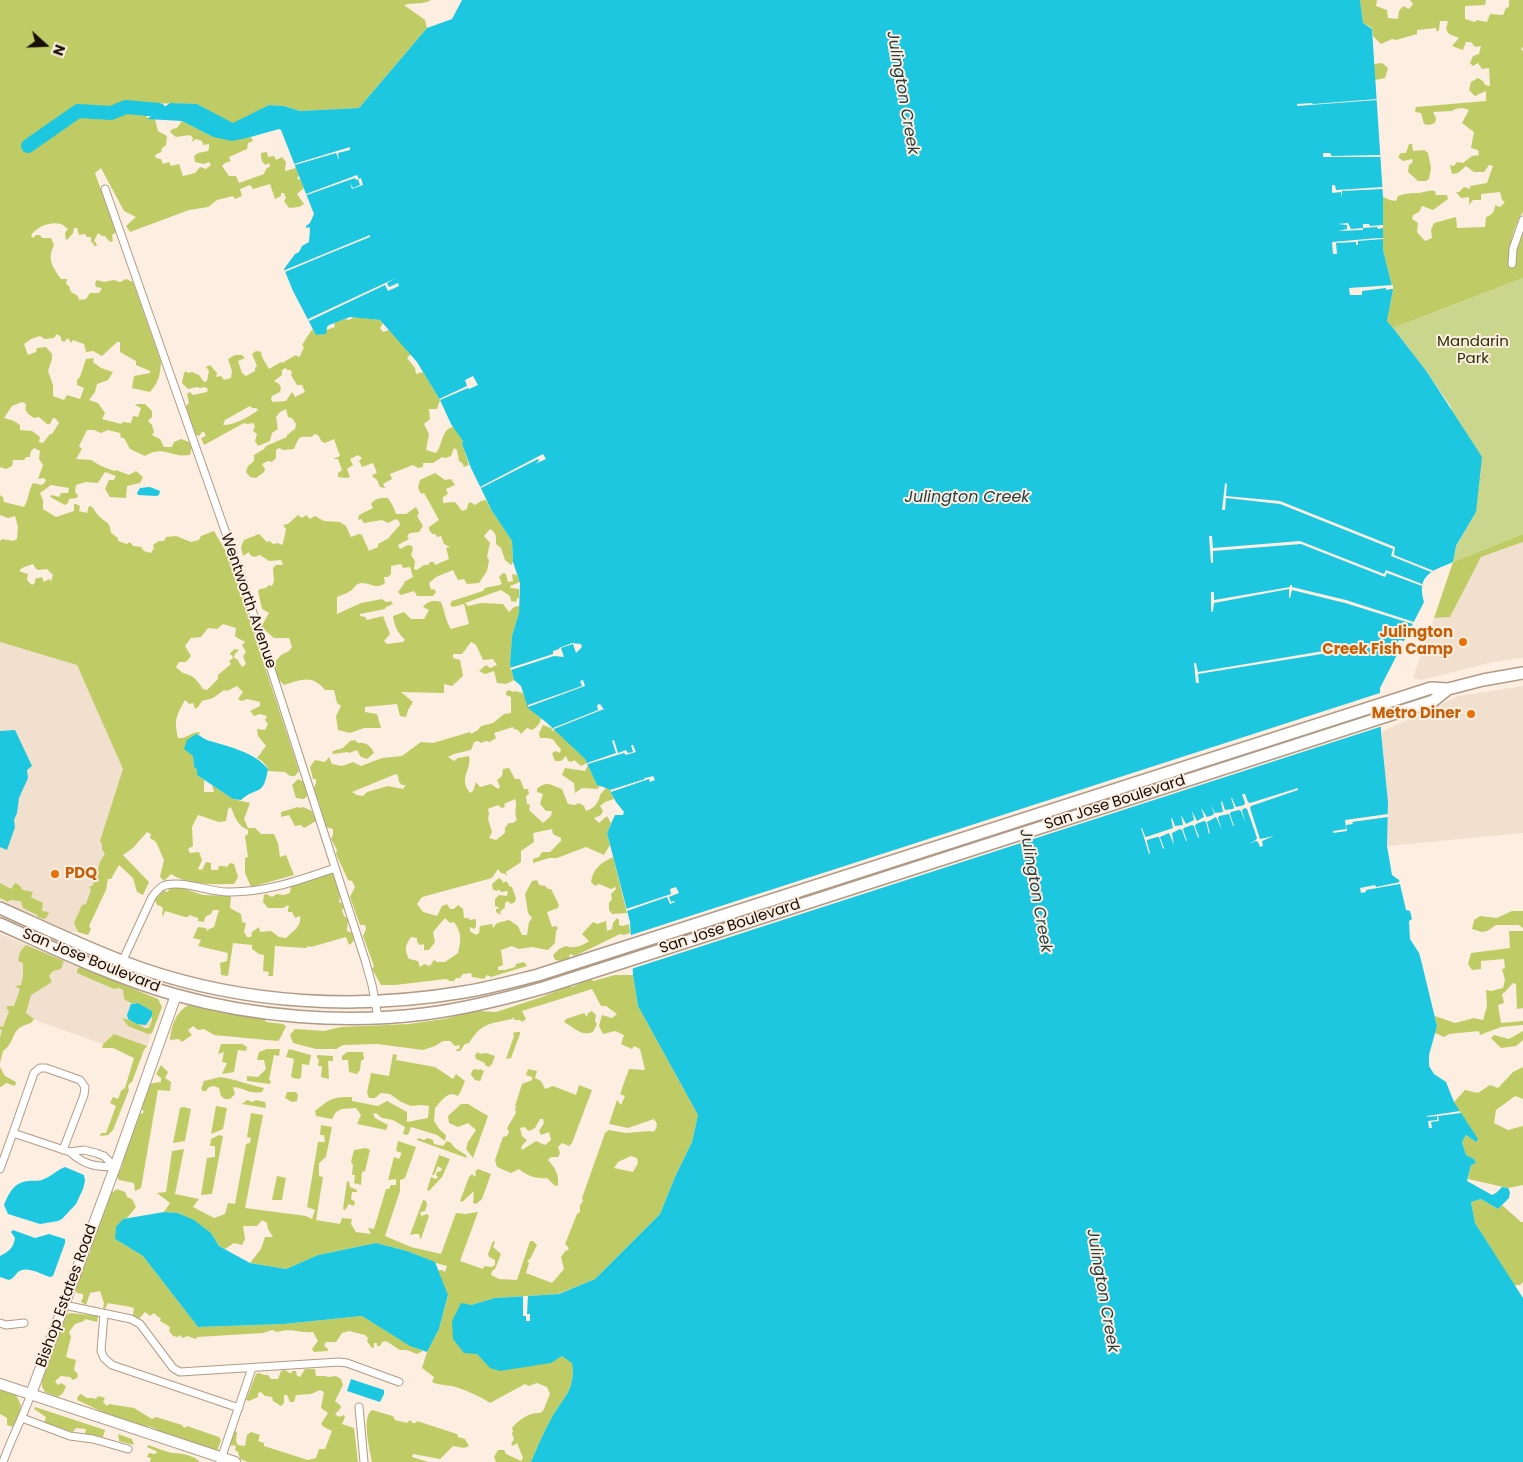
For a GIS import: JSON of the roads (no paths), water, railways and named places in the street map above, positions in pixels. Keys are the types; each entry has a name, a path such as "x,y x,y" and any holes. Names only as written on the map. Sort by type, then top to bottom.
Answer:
{"main road":[{"name":"San Jose Boulevard","path":"3,910 122,962 191,983 256,996 316,1002 375,1002 418,999 475,990 538,975 1431,688 1448,689 1523,673"},
{"name":"San Jose Boulevard","path":"0,924 116,975 176,995 237,1008 285,1015 345,1018 423,1014 469,1007 543,988 1433,701 1448,689"},
{"path":"83,961 91,960 114,968 122,962"},
{"path":"176,995 185,988 251,1000 256,996"}],"street":[{"name":"Wentworth Avenue","path":"105,189 242,580 366,965 378,1017"},
{"path":"1512,264 1513,249 1523,220"},
{"path":"122,962 152,897 162,887 175,884 227,892 254,891 335,868"},
{"name":"Bishop Estates Road","path":"31,1394 176,995"},
{"path":"0,1169 34,1073 40,1068 46,1068 80,1080 85,1087 67,1151"},
{"path":"13,1133 67,1151 80,1160 99,1167 115,1167"},
{"path":"67,1151 84,1150 96,1153 104,1156 115,1167"},
{"path":"64,1305 131,1319 140,1324 173,1368 180,1372 339,1362 347,1363 398,1382"},
{"path":"104,1314 100,1351 104,1358 112,1365 239,1408"},
{"path":"0,1323 6,1325 24,1323"},
{"path":"221,1460 252,1368"},
{"path":"0,1384 221,1460 235,1462"},
{"path":"4,1462 31,1394"},
{"path":"359,1408 364,1462"},
{"path":"22,1418 70,1436 93,1439 128,1449"}],"water":[{"name":"Julington Creek","path":"462,0 1360,0 1363,23 1372,29 1383,197 1383,250 1393,290 1387,321 1427,372 1482,457 1476,512 1456,546 1453,562 1432,571 1424,580 1422,593 1424,602 1380,688 1381,732 1388,802 1387,846 1392,875 1399,880 1406,910 1410,911 1412,919 1409,921 1410,939 1419,953 1437,1026 1429,1055 1429,1066 1434,1074 1446,1082 1454,1102 1478,1139 1476,1142 1466,1135 1462,1142 1466,1155 1474,1159 1476,1163 1471,1165 1467,1181 1492,1195 1502,1187 1508,1188 1510,1192 1509,1198 1498,1209 1481,1199 1471,1202 1475,1223 1523,1298 1523,1462 531,1462 548,1424 570,1387 573,1372 572,1363 562,1356 551,1363 500,1371 490,1368 477,1354 464,1353 453,1339 452,1321 461,1303 471,1305 495,1298 559,1294 595,1279 660,1214 692,1142 698,1115 638,1006 633,975 630,922 607,833 615,815 623,815 624,812 609,789 597,785 585,759 528,708 521,686 514,680 510,664 512,636 519,613 520,583 513,562 512,541 492,511 471,468 462,444 463,441 451,424 440,400 417,362 380,320 350,317 329,325 326,334 316,335 293,291 284,269 302,246 309,242 310,229 309,227 306,228 306,226 310,223 314,214 281,130 232,141 213,137 182,121 147,119 170,103 197,104 233,123 269,105 284,106 300,111 359,108 427,28 452,19"},
{"path":"150,487 160,491 159,495 138,495 137,493 140,488"},
{"path":"15,730 32,766 27,770 28,778 19,798 14,820 15,827 7,850 0,847 0,731"},
{"path":"196,734 256,758 268,769 262,788 241,800 233,799 197,775 193,756 184,749 187,740"},
{"path":"138,1003 152,1011 152,1016 146,1025 137,1024 128,1019 127,1015 131,1004"},
{"path":"65,1167 84,1175 85,1181 76,1204 62,1219 40,1224 8,1214 4,1205 10,1192 19,1183 42,1180"},
{"path":"164,1212 178,1213 194,1220 211,1233 219,1246 250,1263 286,1269 318,1255 376,1243 407,1251 435,1262 448,1295 439,1329 427,1352 410,1346 362,1316 284,1324 198,1327 143,1256 115,1239 116,1227 123,1219"},
{"path":"13,1230 35,1238 49,1234 65,1239 53,1276 50,1277 25,1269 9,1280 0,1277 0,1256 13,1245 15,1238 11,1232"},
{"path":"351,1379 384,1390 380,1402 347,1391"}],"waterway":[{"path":"28,146 78,111 111,113 126,107 159,110"}],"place":[{"name":"Julington Creek Fish Camp","path":"1463,642"},
{"name":"Metro Diner","path":"1471,714"},
{"name":"PDQ","path":"55,874"}],"park label":[{"name":"Mandarin Park","path":"1473,350"}]}
